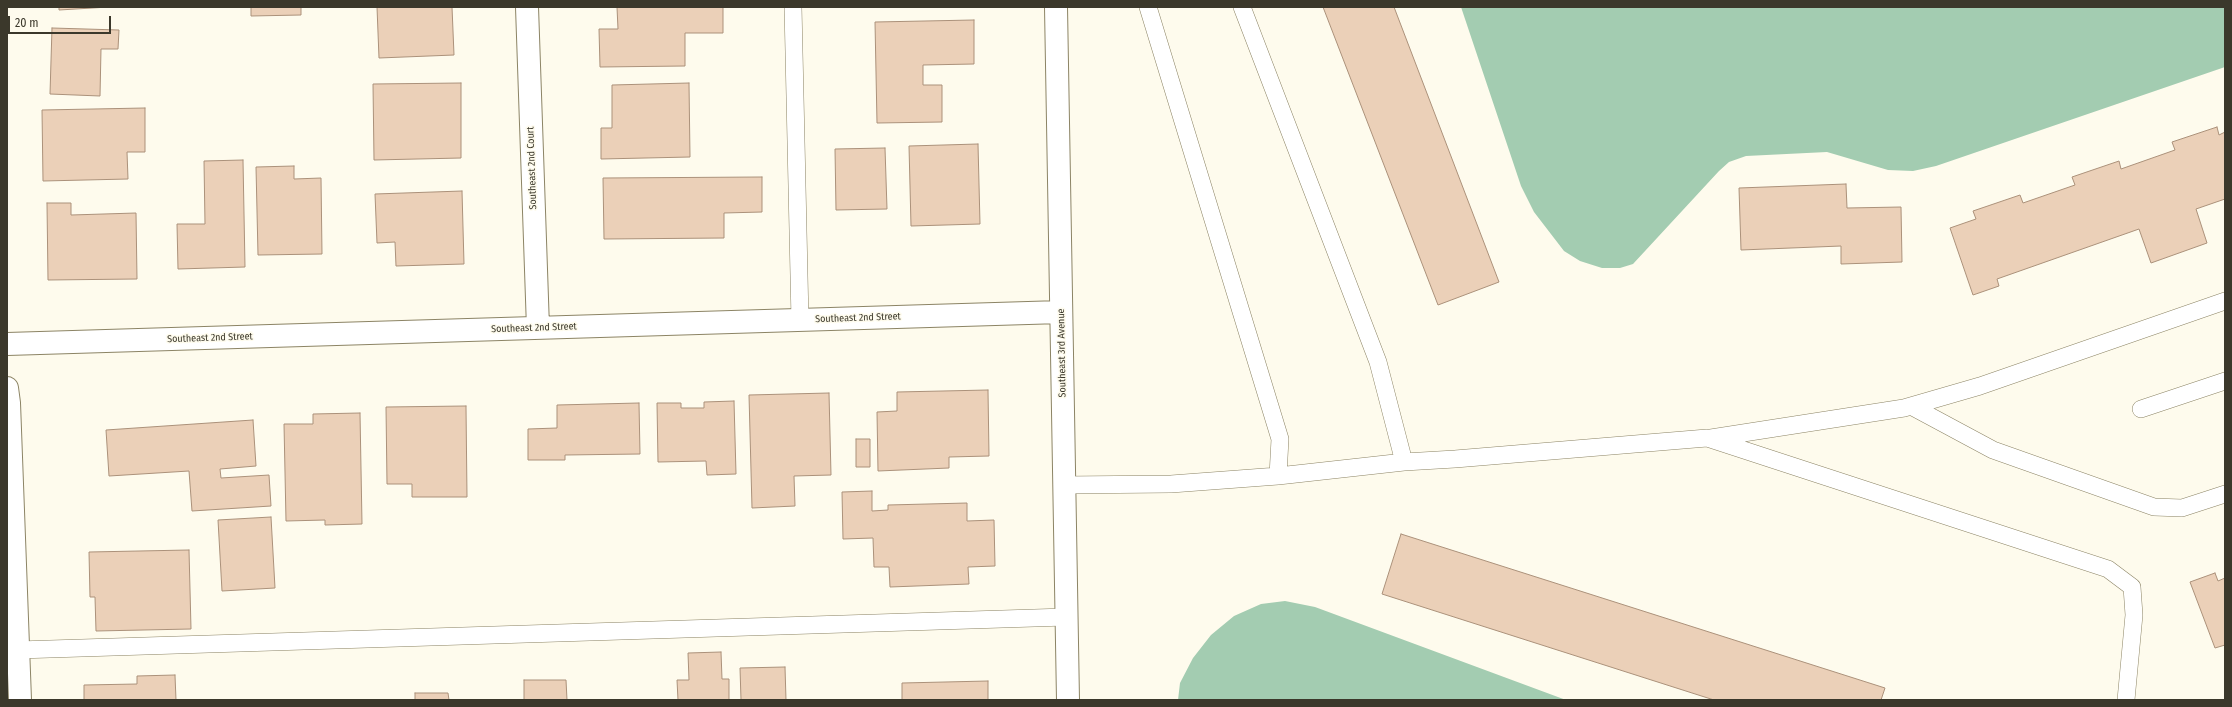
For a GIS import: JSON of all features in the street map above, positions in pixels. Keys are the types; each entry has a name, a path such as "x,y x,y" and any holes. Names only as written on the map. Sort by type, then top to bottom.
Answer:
{"street":[{"name":"Southeast 2nd Court","path":"527,7 538,328"},
{"name":"Southeast 3rd Avenue","path":"1056,7 1068,700"},
{"name":"Southeast 2nd Street","path":"7,344 1061,312"},
{"path":"7,388 9,403 11,563 18,650 20,700"}],"lane":[{"path":"793,7 800,320"},
{"path":"1148,7 1280,439 1278,476"},
{"path":"1242,7 1378,362 1404,462"},
{"path":"1064,485 1171,484 1278,476 1404,462 1707,438 1840,419 1911,406 1988,383 2225,301"},
{"path":"2141,409 2225,381"},
{"path":"1911,406 1993,450 2154,507 2182,508 2225,494"},
{"path":"1707,438 2108,569 2132,587 2134,615 2126,700"},
{"path":"18,650 1066,617"}],"shaded area":[{"path":"1461,7 2225,7 2225,67 1936,166 1913,171 1888,170 1827,152 1746,156 1729,162 1719,171 1633,264 1620,268 1602,268 1580,261 1564,251 1534,212 1521,186"},
{"path":"1285,601 1315,607 1566,700 1178,700 1180,683 1193,658 1211,635 1234,616 1261,604"}],"building":[{"path":"59,7 109,7 59,10"},
{"path":"251,7 301,7 301,15 251,16"},
{"path":"377,7 452,7 454,55 379,58"},
{"path":"617,7 723,7 723,33 685,33 685,66 600,67 599,29 618,29"},
{"path":"1323,7 1394,7 1499,282 1438,305"},
{"path":"974,20 974,64 923,65 923,85 942,85 942,122 877,123 875,22"},
{"path":"52,28 119,30 118,49 101,49 100,96 50,94"},
{"path":"461,83 461,158 374,160 373,84"},
{"path":"689,83 690,157 601,159 601,128 612,128 612,85"},
{"path":"145,108 145,152 127,152 128,179 43,181 42,110"},
{"path":"2217,127 2219,135 2225,132 2225,199 2196,209 2207,243 2151,263 2139,229 1997,279 1999,286 1973,295 1950,228 1976,219 1973,211 2020,195 2023,203 2075,185 2072,177 2119,161 2121,169 2175,150 2172,142"},
{"path":"978,144 980,224 911,226 909,146"},
{"path":"885,148 887,209 836,210 835,149"},
{"path":"243,160 245,267 178,269 177,224 205,224 204,161"},
{"path":"294,166 294,179 321,178 322,254 258,255 256,167"},
{"path":"762,177 762,212 724,213 724,238 604,239 603,178"},
{"path":"1846,184 1847,208 1901,207 1902,262 1841,264 1841,246 1741,250 1739,188"},
{"path":"462,191 464,264 396,266 395,242 377,243 375,194"},
{"path":"47,203 71,203 71,215 136,213 137,279 48,280"},
{"path":"988,390 989,456 949,457 949,468 878,471 877,412 897,411 897,392"},
{"path":"829,393 831,475 794,476 795,506 752,508 749,395"},
{"path":"734,401 736,474 707,475 706,461 658,462 657,403 681,403 681,408 704,408 704,402"},
{"path":"639,403 640,454 565,455 565,460 528,460 528,429 557,428 557,405"},
{"path":"466,406 467,497 412,497 412,484 387,484 386,407"},
{"path":"360,413 362,524 325,525 325,520 286,521 284,424 313,424 313,414"},
{"path":"253,420 256,466 220,469 221,478 269,475 271,506 192,511 189,471 109,476 106,430"},
{"path":"856,439 870,439 870,467 856,467"},
{"path":"872,491 872,511 888,510 888,505 967,503 967,521 994,520 995,566 968,567 969,584 890,587 889,567 874,567 873,538 843,539 842,492"},
{"path":"271,517 275,588 222,591 218,520"},
{"path":"1401,534 1885,688 1881,700 1714,700 1382,594"},
{"path":"189,550 191,629 96,631 95,597 90,597 89,552"},
{"path":"2215,573 2218,581 2225,578 2225,645 2215,648 2190,582"},
{"path":"721,652 722,679 729,679 729,700 678,700 677,680 689,680 688,653"},
{"path":"785,667 786,700 741,700 740,668"},
{"path":"175,675 176,700 84,700 84,685 137,684 137,676"},
{"path":"524,680 566,680 567,700 524,700"},
{"path":"988,681 988,700 902,700 902,683"},
{"path":"415,693 448,693 449,700 415,700"}]}
